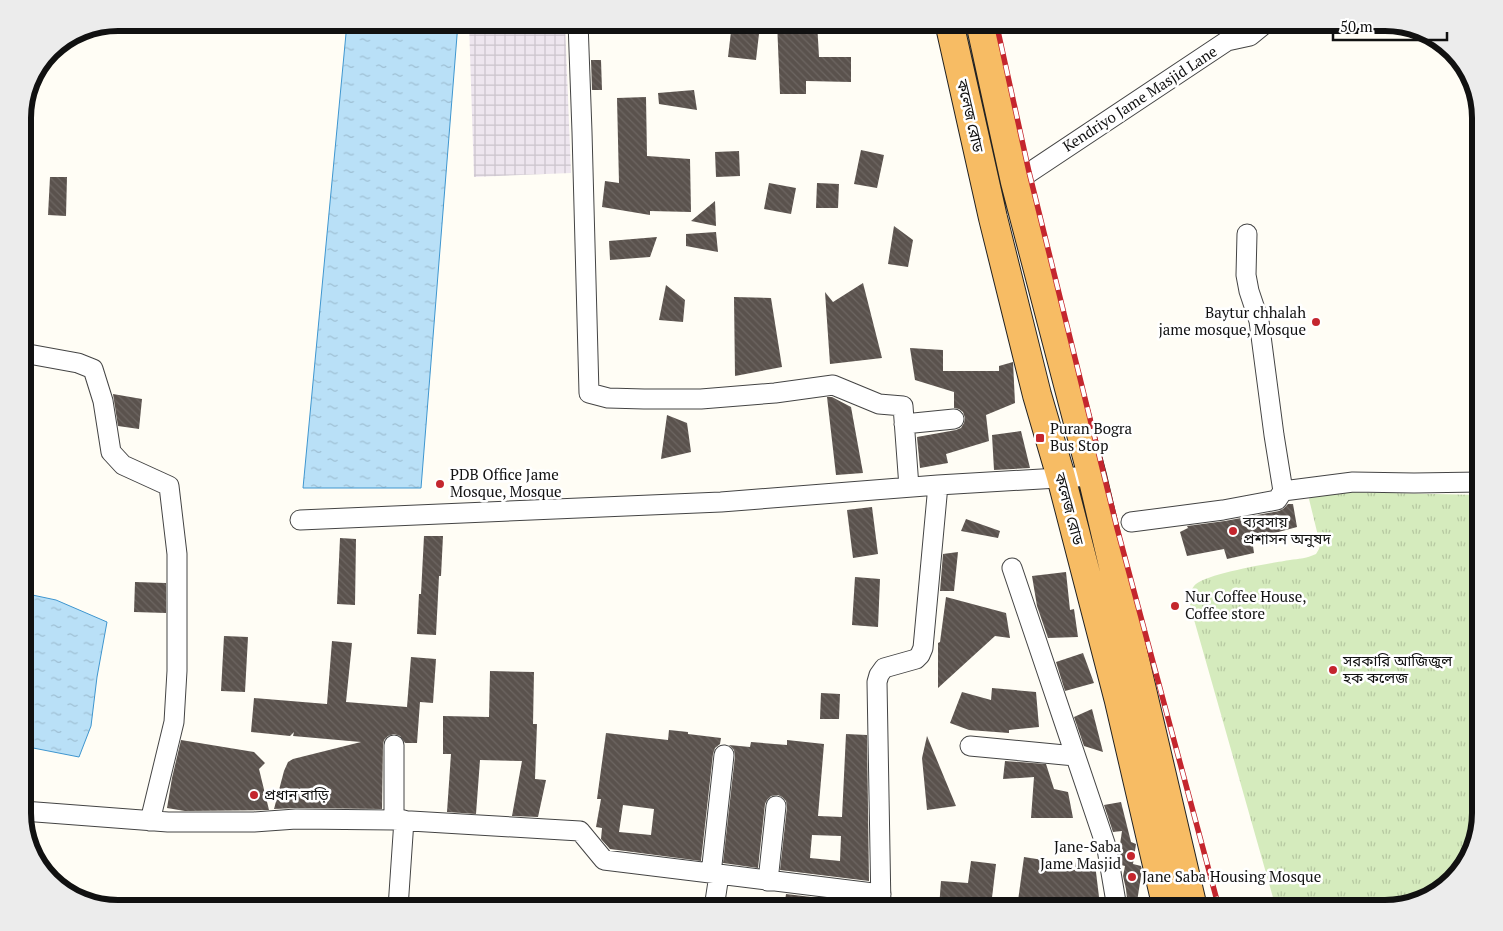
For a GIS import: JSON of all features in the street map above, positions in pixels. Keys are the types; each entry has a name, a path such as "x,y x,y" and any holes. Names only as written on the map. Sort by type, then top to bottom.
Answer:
{"highway":[{"name":"কলেজ রোড","path":"951,31 993,218 1037,395 1061,478 1119,701 1165,900"},
{"name":"কলেজ রোড","path":"982,31 1015,182 1092,476 1191,900"}],"street":[{"path":"578,31 589,393 608,398 701,398 775,393 832,385 879,404 903,406 910,487"},
{"name":"Kendriyo Jame Masjid Lane","path":"1015,182 1227,41 1250,36 1256,31"},
{"path":"1131,522 1223,510 1277,500 1282,490 1259,321 1249,292 1246,275 1247,234"},
{"path":"31,354 78,363 93,369 103,401 111,452 123,465 169,486 177,554 177,671 174,722 150,821"},
{"path":"904,424 954,419"},
{"path":"300,520 721,502 938,485 1092,476"},
{"path":"1282,490 1353,482 1472,482"},
{"path":"881,900 878,682 879,675 884,668 916,659 920,656 938,485"},
{"path":"1012,568 1107,849 1116,900"},
{"path":"394,745 399,820 398,900"},
{"path":"970,746 1075,756"},
{"path":"714,900 724,755"},
{"path":"768,881 776,806"},
{"path":"31,812 150,821 399,820 580,831 604,860 768,881 875,900"}],"shaded area":[{"path":"469,31 565,31 571,173 474,177"}],"green space":[{"name":"সরকারি আজিজুল হক কলেজ","path":"1344,492 1472,495 1471,824 1465,846 1454,866 1438,882 1407,897 1385,900 1274,900 1190,604 1190,597 1194,586 1210,577 1316,554 1320,544 1310,497"}],"water":[{"path":"346,31 457,31 421,488 303,488"},
{"path":"31,595 56,600 107,622 97,677 91,726 79,757 31,748"}],"building":[{"path":"731,31 759,31 756,60 728,57"},
{"path":"777,31 818,31 819,57 851,57 851,82 806,81 806,94 780,94"},
{"path":"591,60 601,60 602,90 592,90"},
{"path":"694,90 697,110 659,104 658,93"},
{"path":"646,97 647,156 690,159 691,212 650,211 650,215 602,207 605,181 619,183 617,98"},
{"path":"861,150 884,155 877,188 854,184"},
{"path":"739,151 740,176 716,177 715,152"},
{"path":"50,177 67,177 66,216 48,215"},
{"path":"769,183 796,188 791,214 764,209"},
{"path":"817,183 839,184 838,208 816,208"},
{"path":"715,201 716,226 691,221"},
{"path":"894,226 913,240 908,267 888,264"},
{"path":"716,232 718,252 686,246 686,234"},
{"path":"657,237 650,257 610,260 609,241"},
{"path":"863,283 882,358 830,364 825,292 833,302"},
{"path":"666,285 685,300 683,322 659,320"},
{"path":"734,297 771,298 782,367 735,376"},
{"path":"910,348 943,350 943,371 999,371 999,366 1013,362 1015,403 986,415 989,441 946,454 948,463 920,468 917,437 956,430 961,428 965,418 963,412 954,408 954,392 915,380"},
{"path":"113,394 142,399 139,429 118,426"},
{"path":"827,397 832,397 851,407 863,473 836,475"},
{"path":"667,415 687,423 691,452 661,459"},
{"path":"1021,431 1030,468 994,470 992,435"},
{"name":"ব্যবসায় প্রশাসন অনুষদ","path":"1288,504 1293,504 1297,527 1252,539 1254,553 1227,559 1224,549 1187,556 1180,532 1188,528 1187,526 1279,511"},
{"path":"872,507 878,554 853,558 847,510"},
{"path":"966,519 1000,531 998,538 961,531"},
{"path":"424,536 443,536 436,635 417,634"},
{"path":"340,538 356,539 355,605 337,604"},
{"path":"958,552 954,591 940,591 943,554"},
{"path":"1066,572 1070,610 1074,609 1078,637 1048,638 1037,606 1032,576"},
{"path":"855,577 880,579 878,627 852,625"},
{"path":"135,582 166,583 166,613 134,612"},
{"path":"946,597 1006,613 1010,638 995,636 938,688 938,643 940,642"},
{"path":"224,636 248,637 245,692 221,691"},
{"path":"332,641 352,643 346,702 407,707 411,657 436,659 433,703 420,702 417,743 405,743 400,736 394,734 384,740 382,809 274,809 288,762 293,759 361,742 293,736 294,732 290,736 251,732 254,698 327,704"},
{"path":"1083,653 1094,683 1065,691 1056,662"},
{"path":"490,671 534,672 533,724 537,724 535,779 546,780 538,817 512,816 522,761 480,760 476,814 447,812 451,754 443,754 443,716 489,717"},
{"path":"992,688 1036,692 1039,727 1009,730 1009,733 969,730 950,723 962,692 991,700"},
{"path":"821,693 840,694 839,719 820,719"},
{"path":"1092,709 1103,752 1084,746 1074,717"},
{"path":"669,730 721,738 720,744 715,748 713,754 701,861 610,849 601,839 602,828 596,827 601,799 597,799 606,733 668,740","holes":["623,805 654,809 651,835 619,832"]},
{"path":"846,734 867,735 869,881 780,870 787,807 786,801 778,795 771,796 765,804 758,868 723,863 735,756 734,750 729,745 750,747 751,742 787,745 787,740 824,744 818,816 842,817","holes":["812,835 841,836 840,861 810,858"]},
{"path":"927,736 956,806 927,810 922,758"},
{"path":"181,740 254,752 265,763 259,769 269,810 185,811 167,808"},
{"path":"1005,761 1046,764 1054,789 1068,792 1073,818 1031,818 1034,777 1003,779"},
{"name":"Jane Saba Housing Mosque","path":"1121,802 1131,842 1136,844 1133,864 1141,866 1142,870 1137,900 1127,900 1123,876 1125,866 1121,865 1119,851 1122,831 1113,832 1104,805"},
{"path":"1024,857 1043,860 1043,864 1075,870 1076,862 1095,864 1099,900 1018,900"},
{"path":"971,861 996,864 992,900 940,900 941,881 968,883"},
{"path":"786,894 836,900 785,900"}],"railway":[{"path":"998,31 1029,172 1117,528 1217,900"}],"place":[{"name":"Baytur chhalah jame mosque, Mosque","path":"1316,322"},
{"name":"Puran Bogra Bus Stop","path":"1040,438"},
{"name":"PDB Office Jame Mosque, Mosque","path":"440,484"},
{"name":"ব্যবসায় প্রশাসন অনুষদ","path":"1233,531"},
{"name":"Nur Coffee House, Coffee store","path":"1175,606"},
{"name":"সরকারি আজিজুল হক কলেজ","path":"1333,670"},
{"name":"প্রধান বাড়ি","path":"254,795"},
{"name":"Jane-Saba Jame Masjid","path":"1131,856"},
{"name":"Jane Saba Housing Mosque","path":"1132,877"}]}
